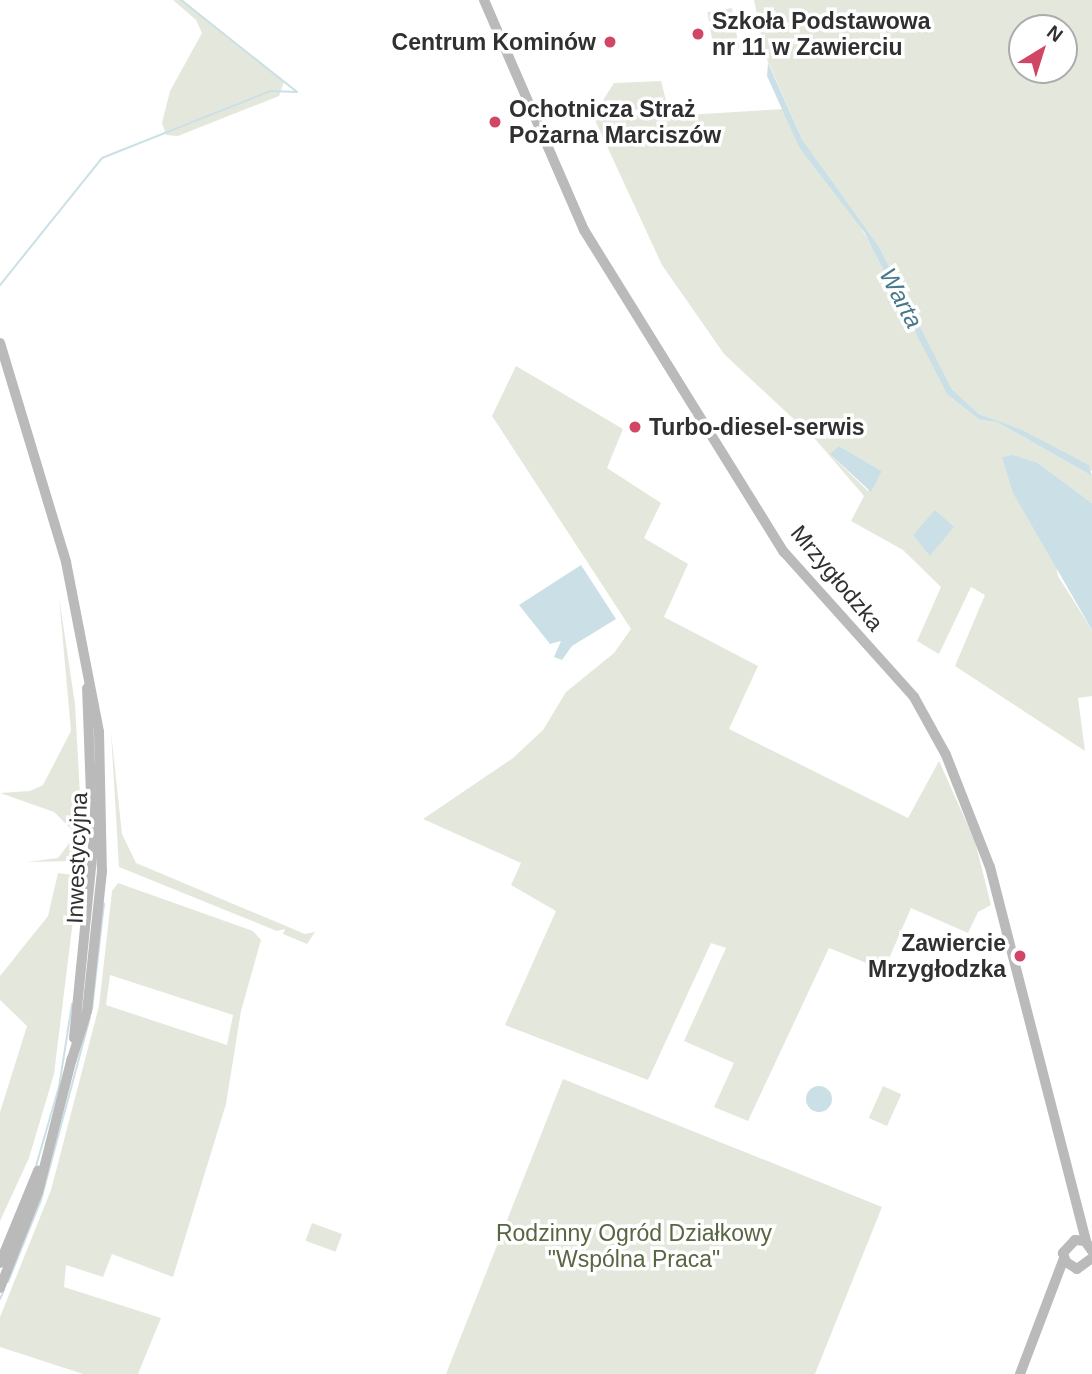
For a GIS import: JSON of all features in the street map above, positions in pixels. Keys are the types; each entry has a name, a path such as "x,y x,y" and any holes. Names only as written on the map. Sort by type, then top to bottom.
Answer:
{"street":[{"name":"Mrzygłodzka","path":"484,0 584,230 784,552 914,696 946,755 990,867 1078,1213 1089,1246"},
{"name":"Inwestycyjna","path":"0,343 63,551 85,654 99,732 102,871 87,1011 71,1062 38,1192 0,1288"},
{"name":"Inwestycyjna","path":"0,1263 51,1140"},
{"name":"Mrzygłodzka","path":"1068,1263 1078,1213"},
{"path":"1073,1240 1089,1246"},
{"path":"1020,1374 1054,1285 1068,1263 1086,1266 1092,1258"}],"green space":[{"path":"173,0 183,0 284,82 279,96 178,136 166,135 162,123 170,91 202,33 196,20"},
{"path":"754,0 1092,0 1092,471 1019,429 979,414 952,389 875,242 802,139 765,55"},
{"path":"732,8 739,48 714,53 707,12"},
{"path":"661,81 670,116 784,109 800,149 859,225 892,280 952,394 980,420 997,422 1092,476 1092,503 1038,463 1058,576 1092,630 1092,696 1078,698 1085,751 955,666 985,595 971,587 939,654 917,641 941,587 903,550 851,521 864,496 816,440 724,354 662,265 593,116 614,83","holes":["839,446 882,471 868,491 834,458"]},
{"path":"516,366 623,429 607,468 661,503 644,538 688,564 664,617 758,666 729,729 908,818 939,761 975,841 991,905 978,912 968,933 911,908 884,970 829,948 748,1121 714,1107 734,1063 684,1041 726,948 711,943 648,1080 505,1025 556,911 511,885 521,863 423,819 513,758 543,730 566,692 614,653 631,629 492,416"},
{"path":"59,597 75,704 83,849 72,861 27,862 58,858 76,834 54,812 0,793 30,791 43,785 71,731"},
{"path":"111,732 122,834 136,863 305,934 315,932 307,944 283,934 285,929 277,931 119,867"},
{"path":"58,873 72,875 77,888 54,1074 29,1158 0,1221 0,1112 27,1026 0,1000 0,976 48,916"},
{"path":"118,883 253,931 261,940 241,1011 226,1104 173,1277 112,1254 103,1277 66,1265 64,1287 161,1318 138,1374 83,1374 0,1347 0,1317 51,1190 99,1006 112,891","holes":["110,975 233,1015 227,1045 106,1005"]},
{"name":"Rodzinny Ogród Działkowy \"Wspólna Praca\"","path":"563,1079 882,1207 815,1374 446,1374"},
{"path":"883,1086 901,1094 887,1126 869,1118"},
{"path":"312,1223 342,1234 336,1252 306,1241"}],"water":[{"name":"Warta","path":"768,63 802,139 879,247 952,389 979,414 1020,429 1089,465 1092,476 997,422 980,420 947,394 864,232 800,149 767,76"},
{"path":"839,446 882,471 871,492 830,454"},
{"path":"1013,455 1038,463 1092,503 1092,630 1013,493 1002,457"},
{"path":"935,510 954,527 930,556 913,535"},
{"path":"581,565 616,619 572,646 562,660 554,657 561,641 550,644 519,605"},
{"path":"819,1086 828,1090 832,1099 828,1108 819,1112 810,1108 806,1099 810,1090"}],"waterway":[{"path":"181,0 296,91"},
{"path":"0,285 102,158 270,91 297,92"},
{"path":"92,1009 104,904"},
{"path":"36,1166 59,1087 72,1004"},
{"path":"8,1282 41,1200 90,1017"},
{"path":"0,1299 4,1290"}],"place":[{"name":"Szkoła Podstawowa nr 11 w Zawierciu","path":"698,34"},
{"name":"Centrum Kominów","path":"610,42"},
{"name":"Ochotnicza Straż Pożarna Marciszów","path":"495,122"},
{"name":"Turbo-diesel-serwis","path":"635,427"},
{"name":"Zawiercie Mrzygłodzka","path":"1020,956"}]}
